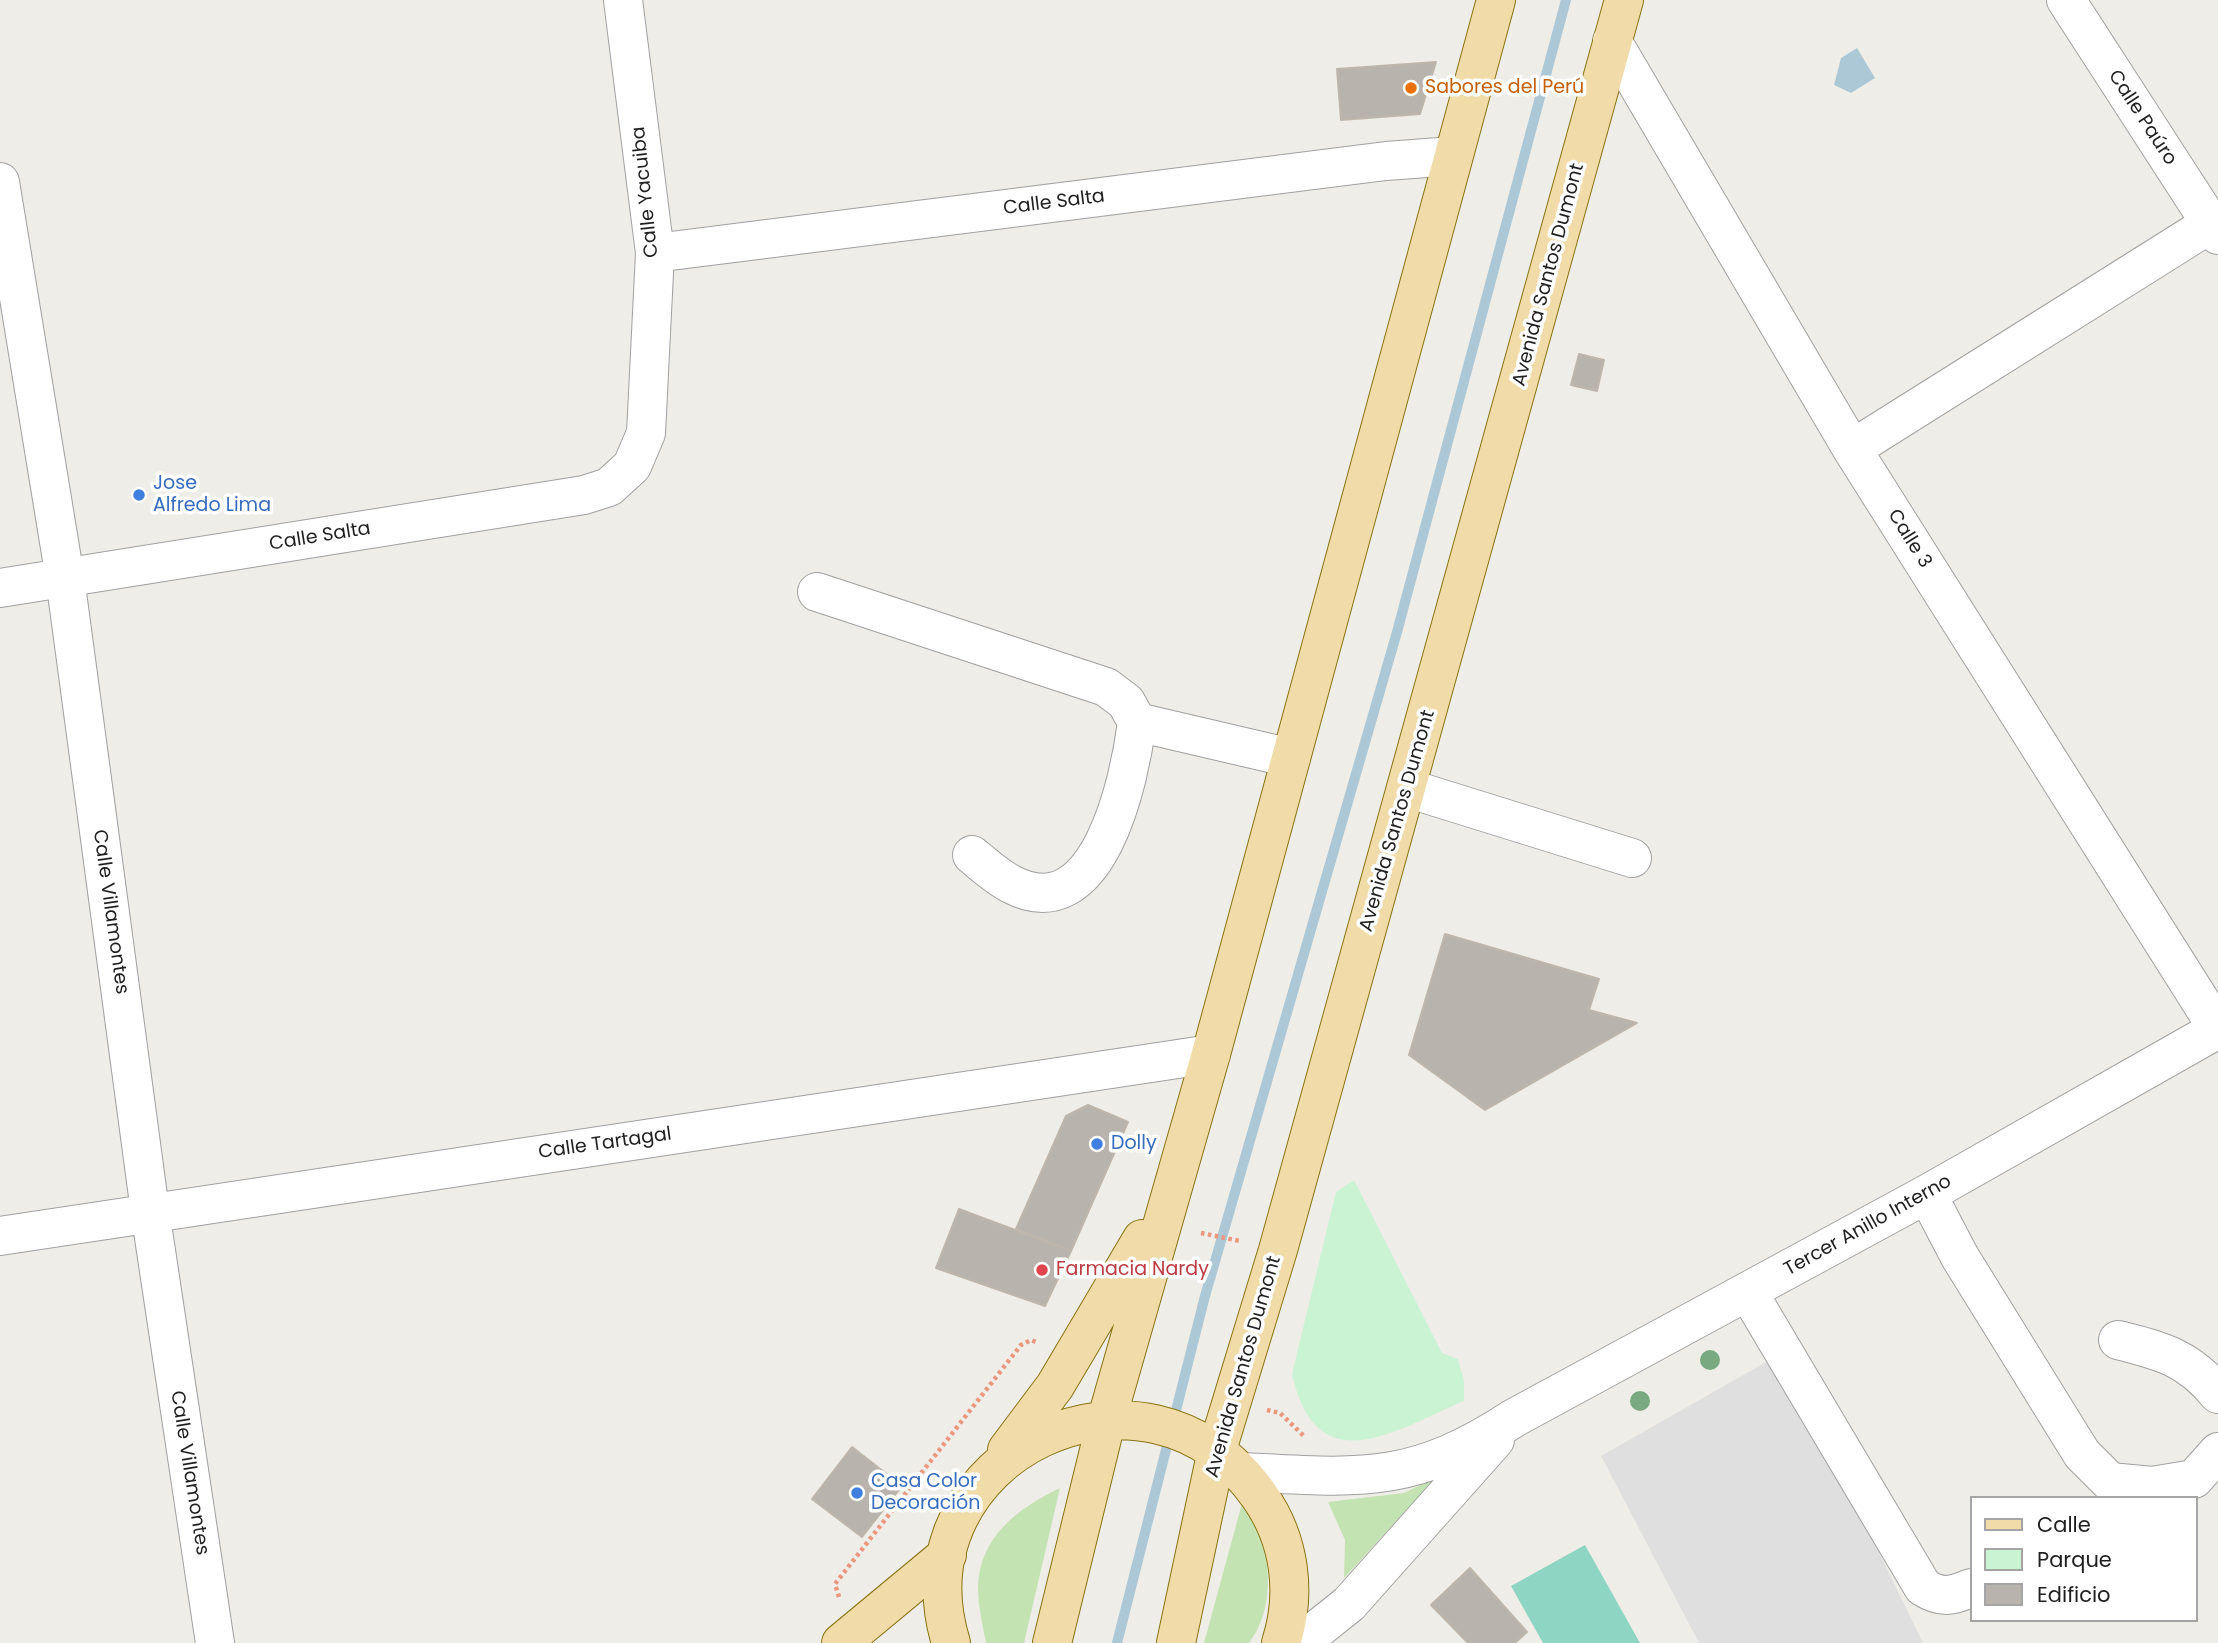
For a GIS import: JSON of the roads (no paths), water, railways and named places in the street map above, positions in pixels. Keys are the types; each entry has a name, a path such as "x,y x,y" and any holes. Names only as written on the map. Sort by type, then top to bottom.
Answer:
{"main road":[{"path":"1052,1643 1122,1419 1174,1182 1496,0"},
{"name":"Avenida Santos Dumont","path":"1176,1643 1232,1401 1278,1250 1624,0"},
{"path":"951,1643 943,1598 947,1555 961,1515 1069,1363 1174,1182"},
{"path":"984,1480 1019,1448 1061,1428 1122,1419 1219,1453 1273,1515 1289,1565 1289,1618 1299,1642"},
{"path":"855,1633 947,1555"}],"street":[{"name":"Calle Yacuiba","path":"624,0 655,253 646,433 632,467"},
{"name":"Calle Paúro","path":"2066,0 2215,226"},
{"name":"Calle 3","path":"1612,41 1852,449 2218,1029"},
{"name":"Calle Salta","path":"655,253 1358,165 1453,156"},
{"name":"Calle Villamontes","path":"0,182 65,578 150,1211 215,1643"},
{"path":"1852,449 2215,226"},
{"name":"Calle Salta","path":"0,588 584,495 610,487 632,467"},
{"path":"817,592 1106,687 1126,702 1137,722 1132,764 1114,823 1103,847 1068,887 1045,893 1012,885 972,855"},
{"path":"1137,722 1291,758"},
{"path":"1407,788 1632,858"},
{"name":"Tercer Anillo Interno","path":"1219,1453 1320,1477 1388,1474 1433,1462 1476,1443 1514,1418 1927,1194 2218,1029"},
{"name":"Calle Tartagal","path":"0,1236 150,1211 1211,1054"},
{"path":"1927,1194 1960,1256 2082,1454 2110,1482 2152,1486 2194,1479 2218,1452"},
{"path":"1748,1292 1923,1587 1936,1595 1950,1597 1969,1589"},
{"path":"2119,1340 2165,1352 2202,1374 2218,1394"},
{"name":"Tercer Anillo Interno","path":"1299,1642 1349,1604 1514,1418"}],"water":[{"path":"1857,48 1875,78 1851,93 1834,85 1841,58"}],"waterway":[{"path":"1117,1643 1205,1296 1397,632 1566,0"}],"place":[{"name":"Sabores del Perú","path":"1411,88"},
{"name":"Jose Alfredo Lima","path":"139,495"},
{"name":"Dolly","path":"1097,1144"},
{"name":"Farmacia Nardy","path":"1042,1270"},
{"name":"Casa Color Decoración","path":"857,1493"}]}
